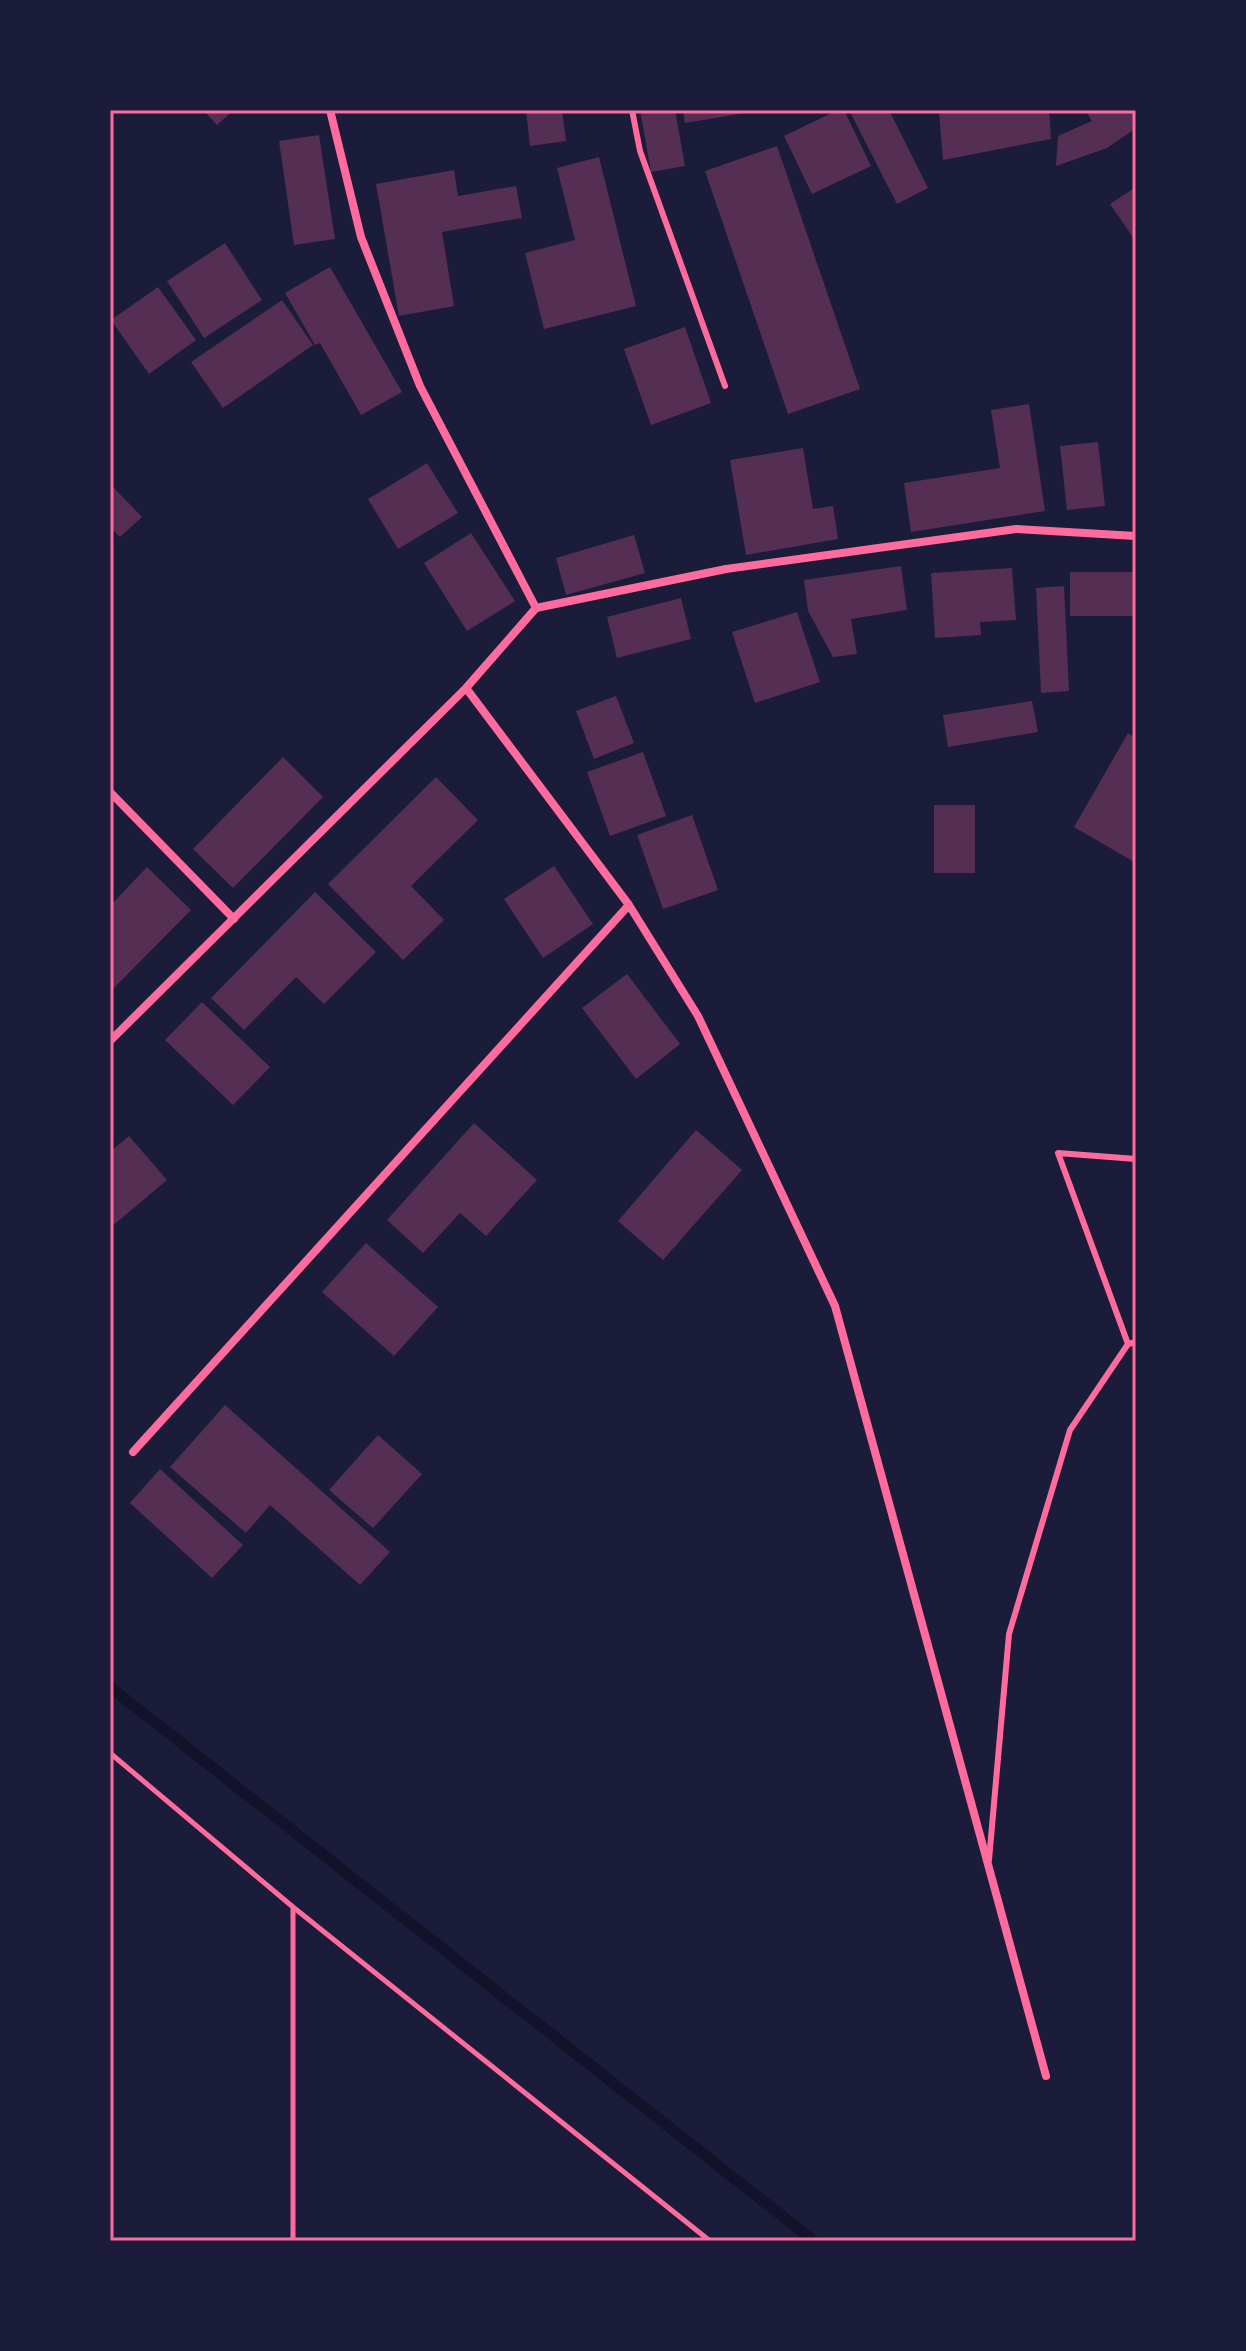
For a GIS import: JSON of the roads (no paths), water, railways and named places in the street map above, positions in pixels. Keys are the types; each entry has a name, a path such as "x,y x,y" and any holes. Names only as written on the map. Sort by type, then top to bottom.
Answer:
{"street":[{"path":"330,110 361,237 420,386 536,608"},
{"path":"110,1041 466,688 536,608 726,569 1016,529 1136,536"},
{"path":"466,688 629,905 698,1016 835,1306 1046,2076"},
{"path":"110,792 234,919"},
{"path":"133,1452 629,905"}],"lane":[{"path":"632,110 640,151 725,386"},
{"path":"989,1866 1009,1634 1070,1430 1132,1343 1058,1153 1136,1159"}],"waterway":[{"path":"110,1687 814,2241"}]}
